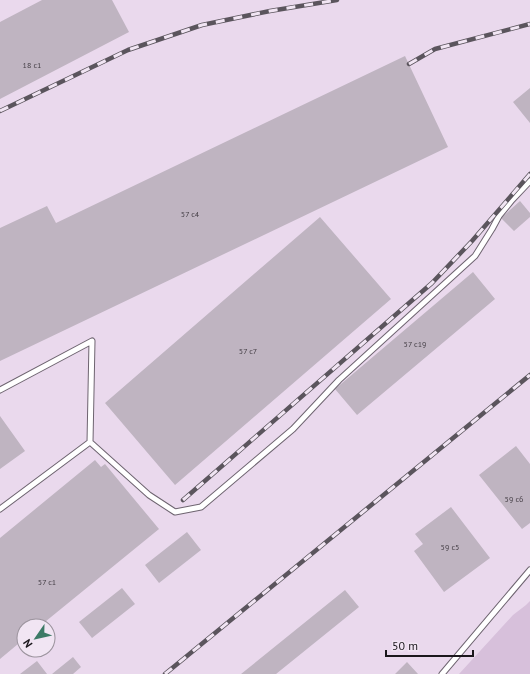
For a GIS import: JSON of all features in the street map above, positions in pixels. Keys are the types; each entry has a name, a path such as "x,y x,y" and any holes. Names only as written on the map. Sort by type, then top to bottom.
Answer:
{"lane":[{"path":"0,390 92,341 90,442 149,495 175,512 201,507 293,429 339,380 475,256 492,230 498,216 530,181"},
{"path":"0,509 90,442"},
{"path":"442,674 530,570"}],"shaded area":[{"path":"0,0 530,0 530,674 0,674"},
{"path":"530,601 530,674 459,674 513,615"}],"building":[{"path":"42,0 112,0 129,32 0,99 0,22"},
{"path":"405,56 448,147 0,361 0,228 47,206 56,223"},
{"path":"530,88 530,123 513,102"},
{"path":"520,201 530,213 530,217 514,231 501,218"},
{"path":"320,217 391,299 175,485 105,403"},
{"path":"473,272 495,299 357,415 335,389"},
{"path":"0,416 25,451 0,469"},
{"path":"516,446 530,464 530,523 522,529 479,475"},
{"path":"95,460 101,467 105,464 159,529 50,618 16,618 16,646 0,659 0,538"},
{"path":"451,507 490,558 444,592 414,551 423,544 415,534"},
{"path":"187,532 201,550 159,583 145,565"},
{"path":"122,588 135,604 92,638 79,622"},
{"path":"345,590 359,607 276,674 241,674"},
{"path":"73,657 81,667 73,674 52,674"},
{"path":"37,661 47,674 20,674"},
{"path":"407,662 418,674 395,674"}],"railway":[{"path":"0,111 128,50 202,25 270,11 337,0"},
{"path":"409,64 435,49 530,24"},
{"path":"183,500 432,283 472,241 530,174"},
{"path":"165,674 530,375"}]}
